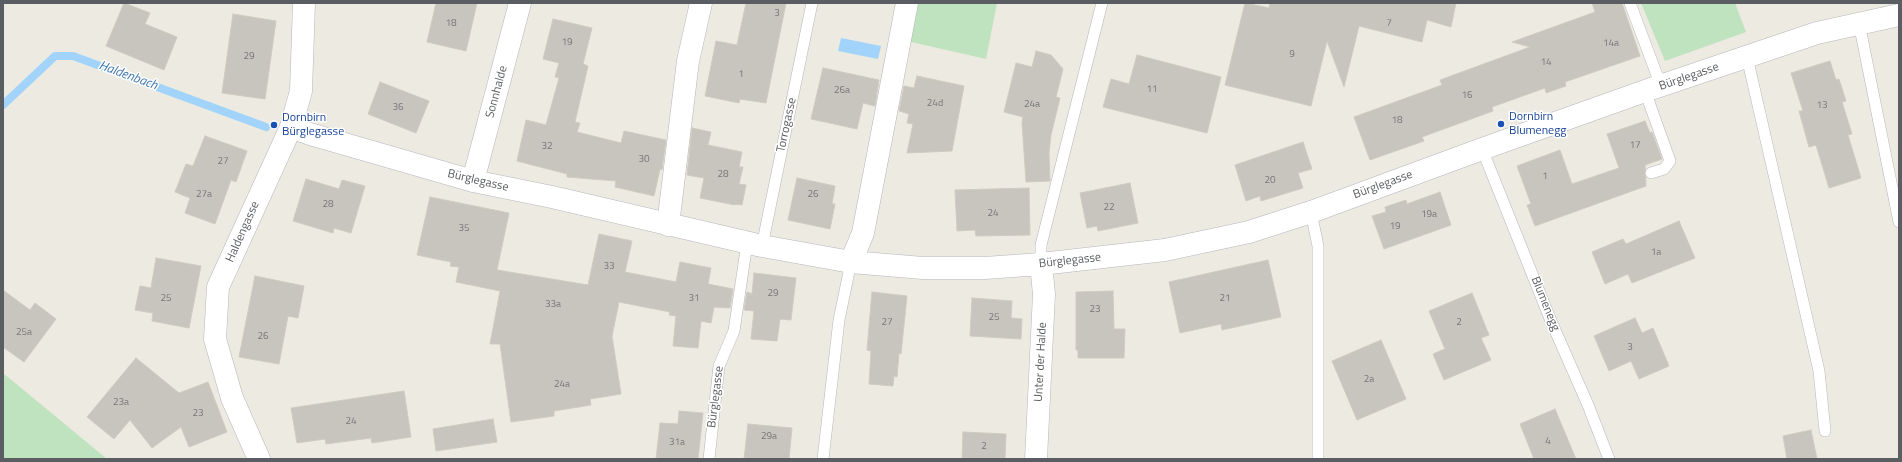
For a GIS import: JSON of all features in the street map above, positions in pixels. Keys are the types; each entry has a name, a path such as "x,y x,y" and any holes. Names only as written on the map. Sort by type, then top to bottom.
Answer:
{"street":[{"name":"Haldengasse","path":"259,459 232,398 215,339 218,287 290,127 301,91 304,3"},
{"name":"Sonnhalde","path":"473,181 520,3"},
{"path":"668,225 688,61 701,3"},
{"path":"851,262 863,233 907,3"},
{"name":"Bürglegasse","path":"290,127 318,137 473,181 552,197 754,245 851,262 923,268 985,268 1041,264 1165,250 1249,232 1311,212 1482,148 1818,33 1899,15"},
{"name":"Unter der Halde","path":"1036,459 1044,294 1041,264"}],"lane":[{"name":"Torrogasse","path":"754,245 812,3"},
{"path":"1041,264 1041,246 1102,3"},
{"path":"1630,3 1670,161 1664,169 1651,173"},
{"path":"1859,23 1899,222"},
{"path":"1747,57 1819,371 1825,431"},
{"name":"Blumenegg","path":"1482,148 1551,321 1588,405 1609,459"},
{"path":"1311,212 1318,246 1318,459"},
{"name":"Bürglegasse","path":"709,459 719,366 734,331 754,245"},
{"path":"823,459 839,320 851,262"}],"green space":[{"path":"915,3 997,3 986,59 907,41"},
{"path":"1641,3 1735,3 1746,32 1665,61"},
{"path":"3,373 107,459 3,459"}],"water":[{"path":"841,38 881,46 878,59 838,51"}],"building":[{"path":"124,3 150,13 145,24 177,37 164,70 106,46"},
{"path":"436,3 477,3 466,51 427,42"},
{"path":"746,3 786,3 766,103 740,99 739,103 705,96 716,41 737,45"},
{"path":"1245,3 1269,8 1270,3 1456,3 1451,27 1427,20 1422,42 1359,26 1344,87 1327,41 1311,106 1225,85"},
{"path":"1592,3 1622,3 1640,56 1565,82 1566,86 1546,93 1545,88 1492,107 1493,111 1422,137 1424,141 1370,160 1354,117 1442,85 1440,80 1530,47 1512,42 1595,12"},
{"path":"233,14 276,21 265,99 222,93"},
{"path":"553,19 592,28 583,64 588,66 575,122 580,123 577,132 621,143 624,131 666,140 662,170 660,169 654,196 615,187 616,181 567,177 567,174 517,161 526,120 546,125 559,78 555,77 559,63 543,59"},
{"path":"1036,51 1051,55 1063,69 1056,97 1060,98 1051,135 1049,153 1050,181 1026,182 1022,122 1023,117 1004,112 1016,63 1032,67"},
{"path":"1137,55 1221,77 1207,133 1103,107 1111,79 1129,84"},
{"path":"1830,61 1836,80 1839,79 1846,101 1842,102 1852,134 1848,135 1861,178 1829,188 1816,145 1809,147 1799,111 1803,111 1791,73"},
{"path":"823,68 879,80 875,106 863,103 857,129 811,119"},
{"path":"917,76 964,86 952,151 907,153 913,124 907,123 909,114 899,111 904,86 914,88"},
{"path":"380,82 429,101 416,133 368,114"},
{"path":"1645,121 1650,133 1652,132 1662,159 1645,165 1646,186 1535,226 1527,205 1531,204 1517,166 1560,150 1572,184 1619,168 1607,134"},
{"path":"692,128 711,132 708,145 742,152 739,167 743,167 739,184 746,185 742,205 700,198 704,178 687,175"},
{"path":"205,136 247,151 236,182 231,180 215,224 185,213 190,198 175,192 186,164 193,166"},
{"path":"1303,142 1312,169 1298,173 1303,188 1261,201 1260,196 1246,201 1235,165"},
{"path":"797,178 835,186 832,204 835,204 830,229 788,220"},
{"path":"306,179 339,189 342,180 365,186 351,233 334,228 333,233 293,221"},
{"path":"1130,183 1138,223 1098,231 1097,226 1087,228 1080,193"},
{"path":"1029,188 1030,235 976,236 975,230 957,231 955,190"},
{"path":"1440,192 1451,225 1384,249 1372,216 1386,212 1385,207 1406,200 1407,204"},
{"path":"430,197 509,213 497,270 588,285 599,234 632,241 625,272 676,282 680,262 711,268 708,284 733,289 730,308 714,307 711,323 701,321 698,348 673,346 676,316 669,315 670,312 619,302 612,336 621,394 590,399 591,405 554,411 554,416 511,422 500,344 490,344 500,291 456,282 459,267 450,266 451,262 417,255"},
{"path":"1679,221 1695,258 1632,283 1628,274 1605,284 1592,252 1623,239 1626,244"},
{"path":"156,258 201,266 189,328 152,321 153,313 135,310 140,286 151,288"},
{"path":"1268,260 1281,317 1222,330 1221,324 1180,333 1169,282"},
{"path":"754,273 796,278 791,320 780,319 777,341 751,339 754,311 744,310 747,292 752,294"},
{"path":"255,276 304,286 298,318 288,316 279,364 239,357"},
{"path":"3,290 30,310 35,303 56,319 24,362 3,347"},
{"path":"1113,291 1114,329 1125,329 1124,358 1078,358 1078,350 1076,350 1076,292"},
{"path":"872,292 907,296 901,354 899,353 897,377 894,376 893,386 869,384 871,351 867,350"},
{"path":"1472,293 1489,335 1481,338 1491,360 1444,380 1433,354 1445,349 1429,311"},
{"path":"972,298 1012,301 1011,318 1022,319 1021,339 970,336"},
{"path":"1635,318 1642,333 1653,328 1669,366 1639,379 1631,361 1609,371 1594,336"},
{"path":"1381,340 1406,399 1357,420 1332,361"},
{"path":"136,358 179,393 208,382 227,432 189,447 181,427 152,448 130,420 114,439 87,417"},
{"path":"404,391 411,437 372,443 371,438 326,444 325,439 297,443 291,408"},
{"path":"1555,409 1576,459 1534,459 1520,424"},
{"path":"679,411 703,413 698,459 656,459 660,423 678,424"},
{"path":"493,419 497,442 436,451 433,429"},
{"path":"748,424 792,428 789,459 744,459"},
{"path":"1811,430 1817,459 1787,459 1783,436"},
{"path":"963,432 1006,434 1005,459 962,459"}],"waterway":[{"name":"Haldenbach","path":"3,105 55,56 73,56 266,127"}],"place":[{"name":"Dornbirn Blumenegg","path":"1501,124"},
{"name":"Dornbirn Bürglegasse","path":"274,125"}]}
